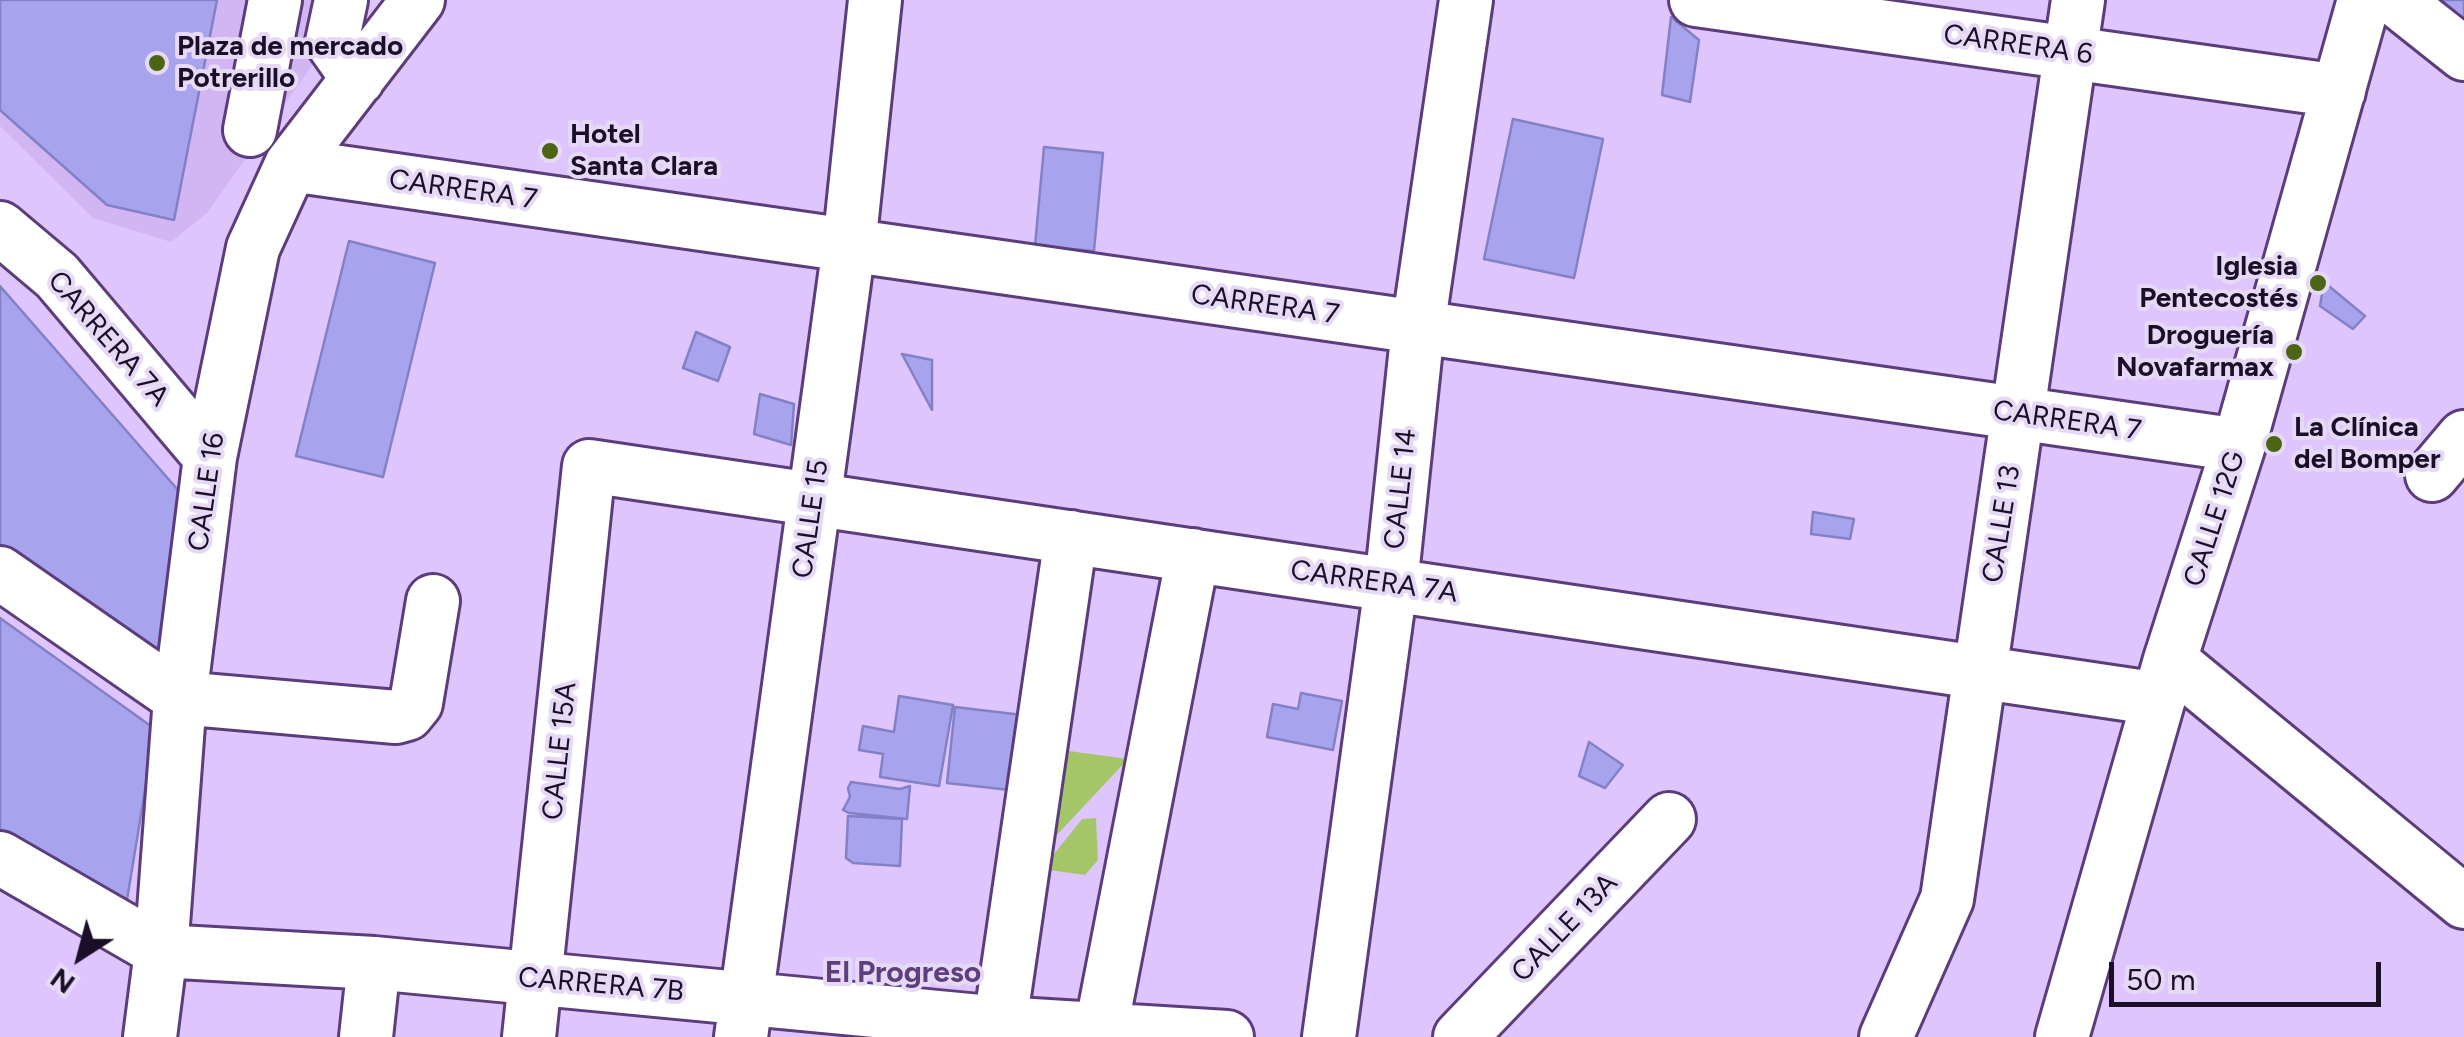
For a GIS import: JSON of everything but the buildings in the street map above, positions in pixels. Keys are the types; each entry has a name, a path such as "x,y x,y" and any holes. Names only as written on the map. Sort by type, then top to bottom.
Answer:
{"street":[{"path":"250,130 275,0"},
{"path":"341,0 332,42 358,79"},
{"name":"CALLE 16","path":"150,1037 161,951 180,698 210,457 253,248 291,166 418,0"},
{"name":"CALLE 15","path":"744,1018 849,246 875,0"},
{"name":"CALLE 14","path":"1329,1037 1390,585 1418,328 1466,0"},
{"name":"CARRERA 6","path":"1696,0 2339,91"},
{"name":"CALLE 13","path":"1886,1037 1947,900 2078,0"},
{"name":"CALLE 12G","path":"2062,1037 2165,679 2239,445 2364,0"},
{"path":"2396,0 2464,54"},
{"name":"CARRERA 7","path":"291,166 2239,445"},
{"name":"CARRERA 7A","path":"0,228 56,276 210,457"},
{"name":"CARRERA 7A","path":"589,466 1978,672 2165,679"},
{"name":"CALLE 15A","path":"529,1037 589,466"},
{"path":"1002,1030 1071,537"},
{"path":"1101,1029 1193,555"},
{"path":"0,573 180,698 396,717 407,714 416,702 433,601"},
{"path":"2165,679 2457,882"},
{"name":"CALLE 13A","path":"1460,1037 1670,819"},
{"name":"CARRERA 7B","path":"0,858 161,951 374,963 536,978 744,1018 1002,1030 1101,1029 1227,1037"},
{"path":"366,1037 374,963"}],"shaded area":[{"name":"Plaza de mercado Potrerillo","path":"0,0 359,0 207,213 171,242 93,218 0,126"}],"green space":[{"path":"1054,749 1128,759 1054,838 1047,826"},
{"path":"1096,818 1098,860 1085,875 1042,869 1082,819"}],"place":[{"name":"Plaza de mercado Potrerillo","path":"157,63"},
{"name":"Hotel Santa Clara","path":"550,151"},
{"name":"Iglesia Pentecostés","path":"2318,283"},
{"name":"Droguería Novafarmax","path":"2294,352"},
{"name":"La Clínica del Bomper","path":"2274,444"}],"district":[{"name":"El Progreso","path":"903,973"}]}
